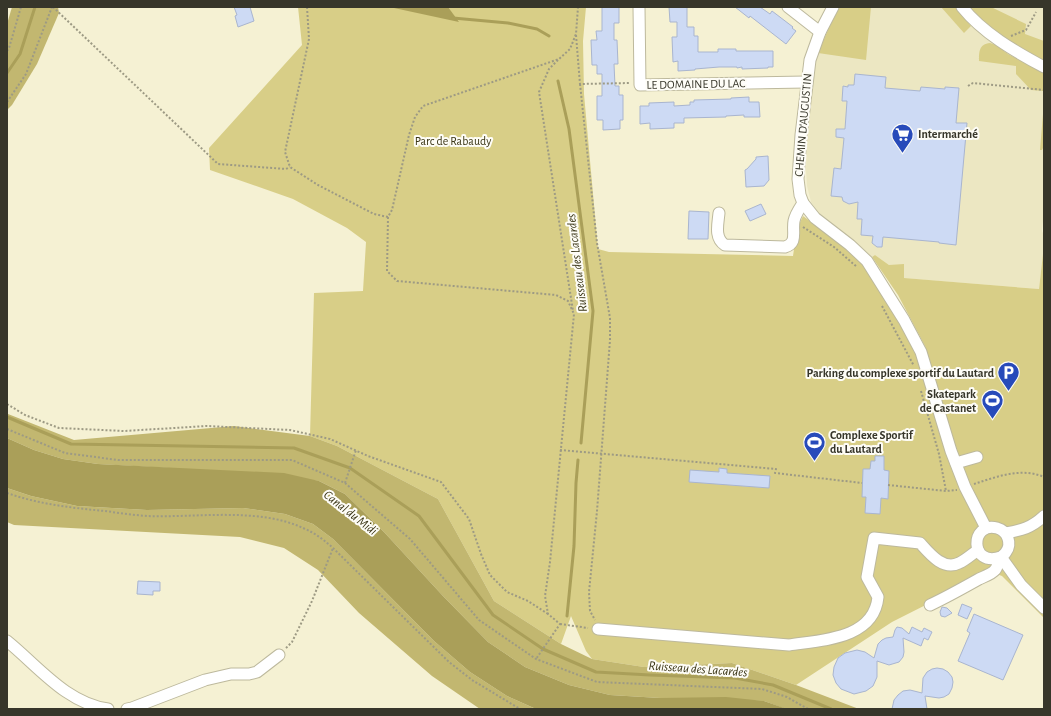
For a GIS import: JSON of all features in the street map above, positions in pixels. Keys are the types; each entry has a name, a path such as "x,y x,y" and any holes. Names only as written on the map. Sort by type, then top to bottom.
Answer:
{"street":[{"name":"LE DOMAINE DU LAC","path":"639,7 640,86 806,82"},
{"path":"788,7 820,32"},
{"name":"CHEMIN D'AUGUSTIN","path":"833,7 820,32 810,60 806,82 798,179 800,195 803,203 815,218 850,245 867,261 904,320 921,352 965,487 986,528"},
{"path":"962,7 984,29 1000,41 1016,52 1044,67"},
{"path":"719,213 718,236 721,242 729,246 788,246 793,241 794,221 803,203"},
{"path":"956,463 977,457"},
{"path":"1006,533 1022,530 1044,516"},
{"path":"930,605 995,571 1001,557 1009,546 1008,539 1006,533 1000,529 993,527 986,528 981,532 978,538 976,544 978,550 982,556 988,559 1001,557"},
{"path":"598,629 789,645 846,635 865,625 875,611 878,597 867,576 874,538 920,543 934,559 947,564 958,564 978,550"},
{"path":"1001,557 1021,585 1044,608"},
{"path":"7,641 55,684 77,698 98,708 108,709"},
{"path":"127,709 205,680 231,674 249,674 257,672 279,655"}],"path":[{"path":"7,51 21,7"},
{"path":"7,102 26,74 53,7 218,164 286,169 290,167"},
{"path":"307,7 309,39 285,152 290,167 318,185 374,214 388,217"},
{"path":"578,7 576,34 580,84 597,243 610,318 610,340 597,511 589,592 590,611 598,629"},
{"path":"1000,41 1026,30 1036,12"},
{"path":"548,614 545,596 550,562 574,314 539,92 549,69 570,49 576,34"},
{"path":"559,59 423,106 415,117 409,135 392,210 388,217 387,271 397,282 556,295 568,301 574,314"},
{"path":"580,84 640,83"},
{"path":"968,86 973,83 1044,90"},
{"path":"794,221 834,247 859,269"},
{"path":"881,304 910,358 915,372"},
{"path":"920,387 939,454 946,491"},
{"path":"7,404 25,415 59,428 124,430 207,426 290,430 330,439 368,456 441,482 469,518 490,575 507,592 528,601 560,624 598,629"},
{"path":"7,429 65,453 118,460 292,460 345,483 410,539 479,620 536,659 597,682 762,689 787,697 808,709"},
{"path":"345,483 356,450"},
{"path":"560,450 776,469 775,473 862,482"},
{"path":"888,485 953,491 1003,474 1030,474 1044,477"},
{"path":"7,492 28,499 69,508 148,516 234,515 276,520 302,527 333,548 449,662 472,680 520,709"},
{"path":"279,655 292,642 312,601 333,548"},
{"path":"536,659 560,624"}],"shaded area":[{"path":"12,7 58,7 59,13 37,64 12,105 7,110 7,24"},
{"path":"840,7 1044,7 1044,211 1042,231 1044,236 1044,245 1039,289 903,278 897,265 889,265 875,255 872,257 820,215 811,202 807,186 807,131 813,72 818,53"},
{"path":"7,413 74,440 234,426 310,436 337,446 438,499 494,601 561,644 592,659 644,667 732,663 859,709 786,709 764,701 610,695 569,685 525,667 488,642 384,532 345,494 319,481 169,468 98,464 63,459 34,450 7,438"},
{"path":"7,488 31,496 77,506 147,510 243,508 285,514 313,524 333,539 434,641 470,672 507,696 536,709 480,709 432,676 359,613 318,570 284,548 240,537 14,525 7,522"}],"green space":[{"name":"Parc de Rabaudy","path":"298,7 586,7 583,41 584,94 598,249 609,252 793,256 797,229 803,216 851,251 864,266 883,294 915,352 926,348 898,295 872,257 875,255 889,265 904,264 904,278 1039,289 1044,245 1044,618 1002,576 991,572 892,622 796,685 732,663 644,667 592,659 586,651 571,616 561,644 494,601 438,499 337,446 310,436 314,293 363,291 366,242 347,228 293,199 210,170 209,148 302,45"},
{"path":"840,7 871,7 866,60 818,53 830,25"},
{"path":"941,7 955,7 971,26 964,33"},
{"path":"967,7 991,7 1026,24 1025,34 1044,41 1044,61 993,31"},
{"path":"990,43 1044,73 1044,91 1031,90 1016,74 1016,66 979,61 980,49 984,45"},
{"path":"1044,102 1044,146 1042,150 1040,150"}],"water":[{"path":"392,7 448,7 459,22 394,8"},
{"name":"Canal du Midi","path":"7,438 34,450 63,459 98,464 284,473 319,481 345,494 384,532 488,642 525,667 569,685 610,695 660,698 726,697 764,701 787,709 536,709 507,696 470,672 434,641 333,539 313,524 285,514 243,508 147,510 77,506 31,496 7,488"}],"building":[{"path":"234,7 250,7 254,21 238,27 235,16 237,15"},
{"path":"602,7 619,7 619,23 614,23 614,40 617,40 618,64 614,64 615,86 619,86 619,95 623,95 623,120 620,120 620,129 603,130 603,120 597,120 597,96 602,96 602,74 597,74 597,65 592,65 591,40 597,40 596,31 602,31"},
{"path":"669,7 687,7 687,27 694,27 694,36 698,36 698,52 718,52 718,49 736,49 736,51 773,51 773,67 742,69 742,67 719,67 678,71 678,61 673,62 672,37 677,37 677,22 670,22"},
{"path":"735,7 760,7 770,14 772,11 796,31 786,44 750,16 749,18"},
{"name":"Intermarché","path":"855,74 886,77 885,88 920,91 921,87 945,89 945,87 959,88 956,123 967,123 956,245 883,237 882,247 877,247 872,243 873,236 861,235 862,219 857,219 858,202 849,204 843,201 842,197 831,196 834,168 841,169 844,138 836,137 836,129 845,129 847,101 842,101 843,86 848,87 848,85 854,85"},
{"path":"749,97 749,102 759,102 760,117 744,117 744,115 684,118 684,123 674,123 674,128 650,129 650,123 640,124 640,106 649,106 649,103 674,102 674,106 690,105 690,102 694,102 694,100"},
{"path":"768,156 769,180 764,186 746,187 745,170 756,159 756,157"},
{"path":"761,204 766,214 750,221 745,211"},
{"path":"689,211 709,212 708,239 688,239"},
{"path":"875,456 884,456 884,470 889,471 888,499 881,498 880,514 865,513 866,497 862,497 863,469 870,469 871,461 875,461"},
{"path":"719,468 727,469 727,473 770,476 769,488 689,482 690,470 719,472"},
{"path":"138,581 160,582 160,591 153,591 153,595 137,594"},
{"path":"962,604 972,608 967,619 958,615"},
{"path":"942,607 947,608 952,613 945,617 941,616 940,612"},
{"path":"974,614 1023,635 1003,680 958,661 970,633 967,631"},
{"path":"897,627 902,628 909,634 912,627 922,632 924,628 932,632 928,640 924,638 921,646 903,638 904,652 903,657 899,662 889,665 877,661 877,677 873,686 866,691 854,694 841,689 836,683 833,675 834,667 838,658 845,653 857,650 865,652 874,658 878,644 886,638 893,637"},
{"path":"937,668 948,672 952,677 952,688 949,694 939,698 925,696 927,709 892,709 894,700 903,691 910,690 922,693 923,678 927,672"}],"waterway":[{"path":"7,73 20,54 35,7"},
{"name":"Ruisseau des Lacardes","path":"453,18 508,23 537,29 549,36"},
{"name":"Ruisseau des Lacardes","path":"558,81 569,129 593,311 581,443"},
{"path":"7,417 71,444 294,448 350,468 419,516 493,615 543,649 596,672 735,678 773,685 831,709"},
{"name":"Ruisseau des Lacardes","path":"567,616 574,546 578,460"}],"place":[{"name":"Intermarché","path":"903,154"},
{"name":"Parking du complexe sportif du Lautard","path":"1009,392"},
{"name":"Skatepark de Castanet","path":"992,420"},
{"name":"Complexe Sportif du Lautard","path":"814,462"}]}
